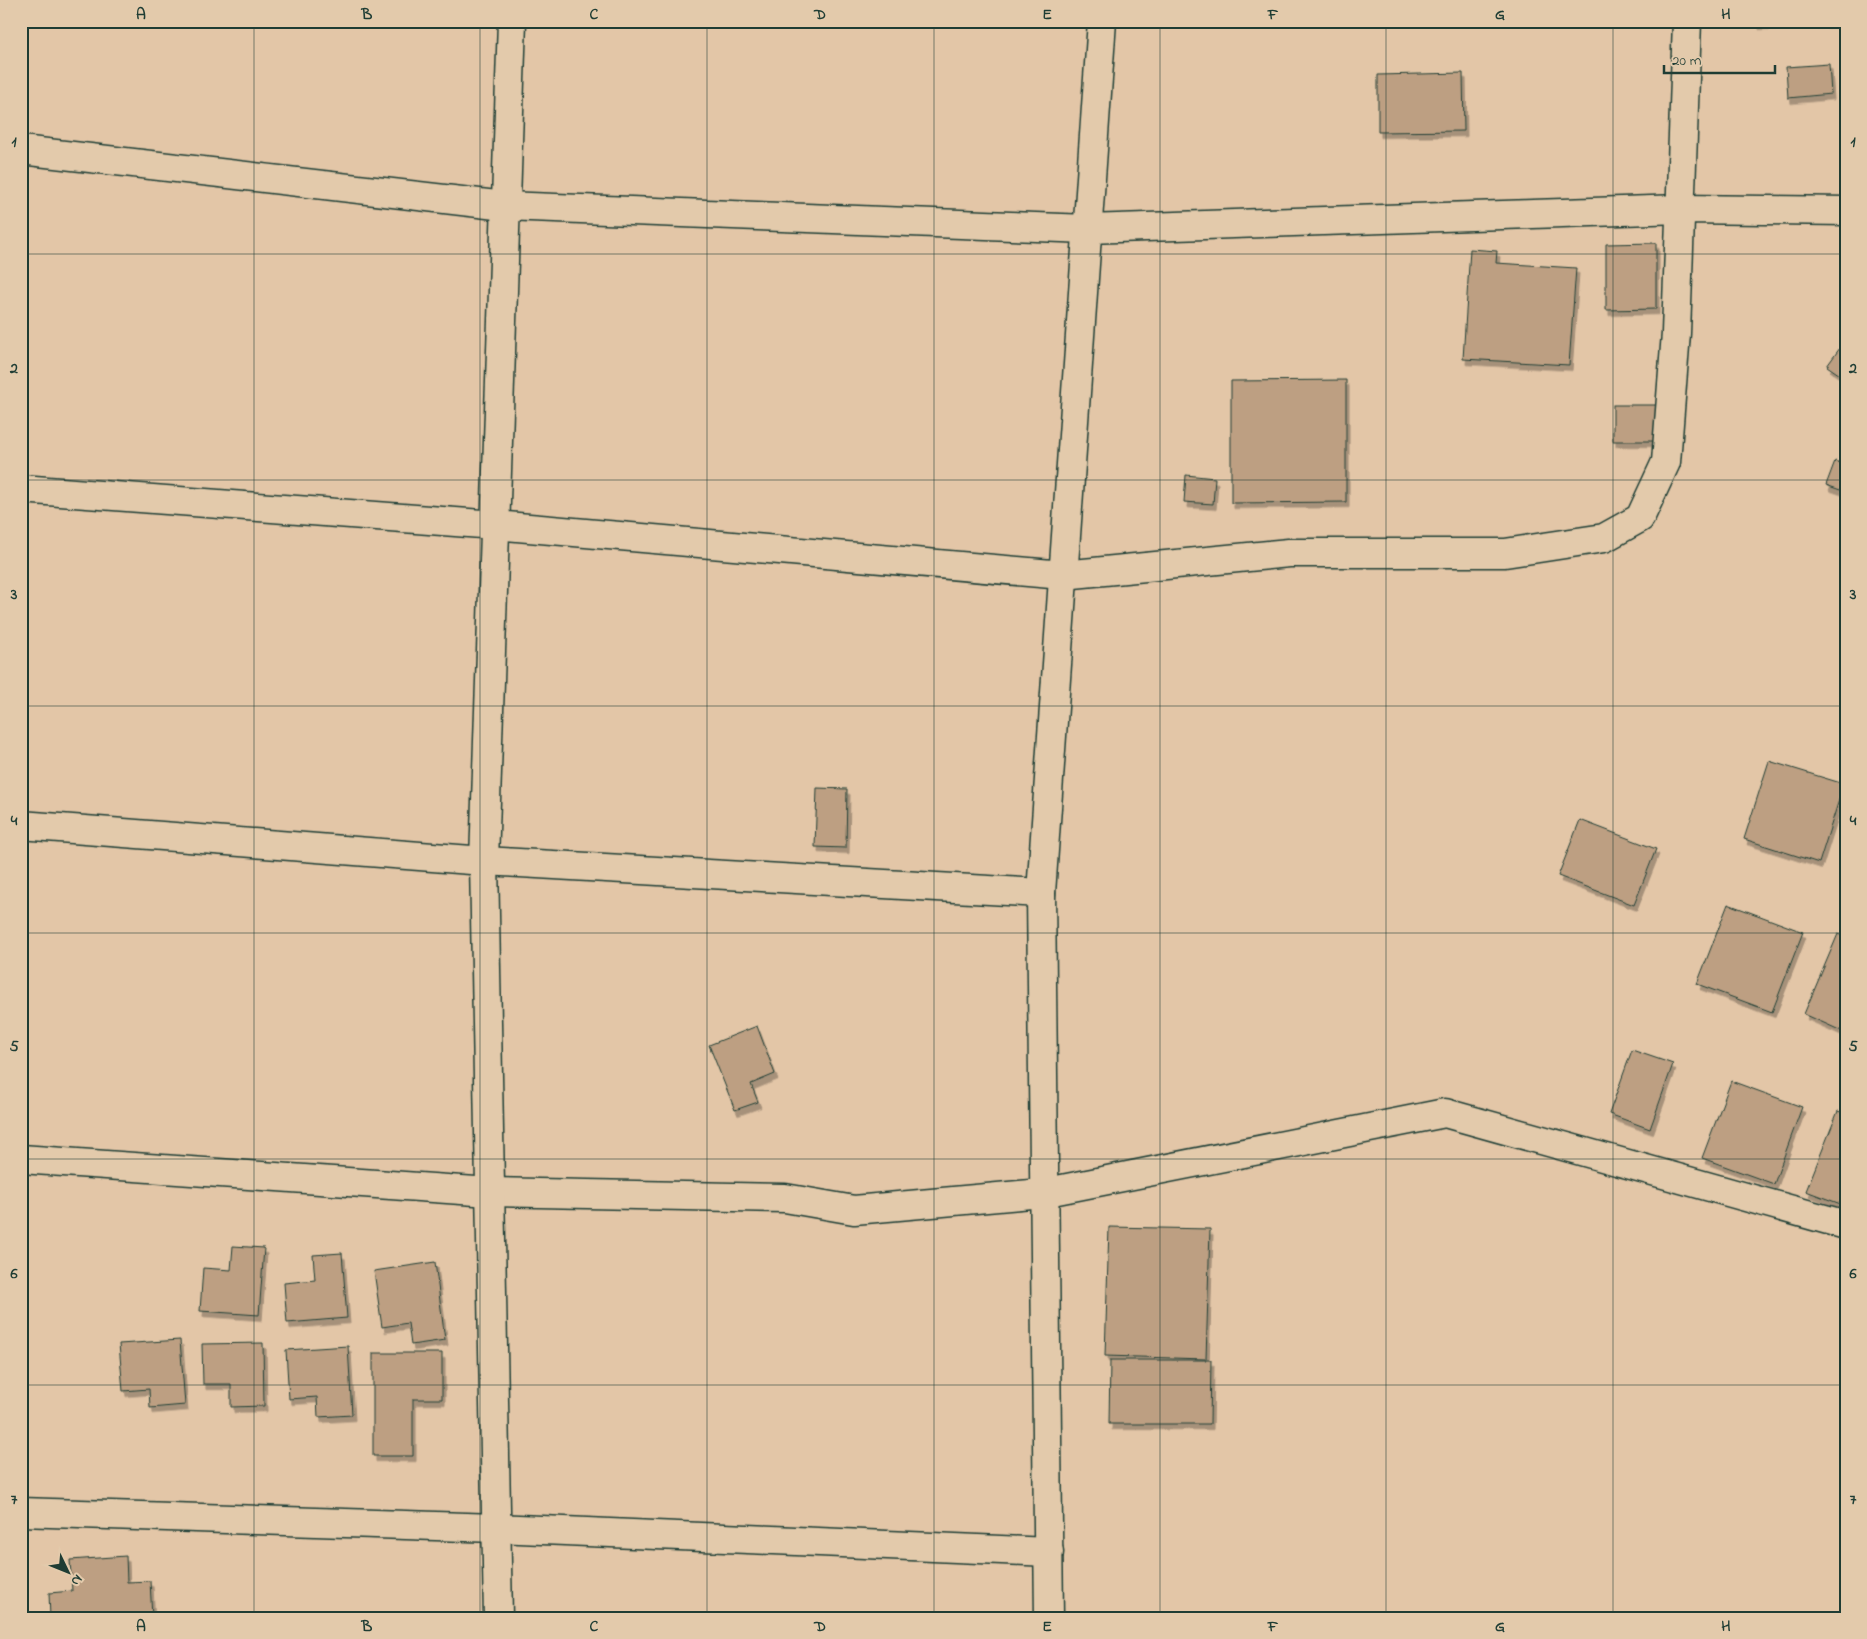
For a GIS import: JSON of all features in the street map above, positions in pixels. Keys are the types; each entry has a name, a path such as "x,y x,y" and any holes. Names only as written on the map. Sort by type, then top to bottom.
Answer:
{"street":[{"path":"498,1618 484,861 512,21"},
{"path":"1049,1618 1041,894 1102,21"},
{"path":"21,490 495,525 1064,575 1289,553 1505,553 1604,538 1640,518 1666,462 1676,333 1687,21"},
{"path":"21,150 505,206 1088,229 1681,208 1846,211"},
{"path":"21,825 484,861 1041,894"},
{"path":"21,1159 490,1192 785,1198 854,1210 1042,1193 1044,1191 1445,1113 1846,1226"},
{"path":"21,1512 496,1528 1048,1552"}],"building":[{"path":"1756,21 1846,21 1846,22 1756,24"},
{"path":"1842,31 1846,31 1846,126 1843,126"},
{"path":"1829,64 1831,94 1788,98 1786,67"},
{"path":"1463,73 1464,131 1378,132 1378,75"},
{"path":"1656,243 1656,309 1606,310 1606,244"},
{"path":"1470,249 1497,251 1496,263 1576,268 1569,365 1463,359"},
{"path":"1846,341 1846,379 1827,366"},
{"path":"1346,380 1346,502 1231,503 1231,381"},
{"path":"1613,405 1656,405 1656,441 1613,441"},
{"path":"1835,461 1846,465 1846,492 1826,485"},
{"path":"1186,475 1215,478 1213,504 1184,502"},
{"path":"1769,761 1844,784 1819,863 1744,839"},
{"path":"817,788 847,789 846,848 815,847"},
{"path":"1580,820 1656,849 1634,905 1558,876"},
{"path":"1728,904 1803,932 1772,1012 1697,984"},
{"path":"1838,934 1846,938 1846,1033 1804,1014"},
{"path":"757,1026 775,1074 751,1084 758,1102 735,1110 709,1045"},
{"path":"1632,1050 1673,1064 1650,1129 1609,1114"},
{"path":"1731,1081 1802,1107 1774,1184 1702,1158"},
{"path":"1838,1111 1846,1114 1846,1206 1806,1191"},
{"path":"1109,1227 1210,1229 1206,1359 1105,1356"},
{"path":"233,1246 264,1248 259,1315 200,1311 203,1268 231,1270"},
{"path":"342,1253 347,1318 287,1323 284,1283 315,1280 313,1255"},
{"path":"435,1262 445,1340 411,1345 408,1323 382,1327 374,1271"},
{"path":"180,1340 185,1405 150,1408 149,1389 123,1391 119,1344"},
{"path":"263,1343 264,1406 231,1407 231,1384 203,1384 202,1344"},
{"path":"348,1346 352,1415 318,1417 317,1397 289,1399 286,1350"},
{"path":"373,1353 442,1353 442,1399 413,1399 413,1456 373,1456"},
{"path":"1110,1360 1211,1360 1210,1424 1109,1424"},
{"path":"126,1556 127,1582 150,1581 152,1618 50,1618 49,1593 72,1591 70,1560"}]}
